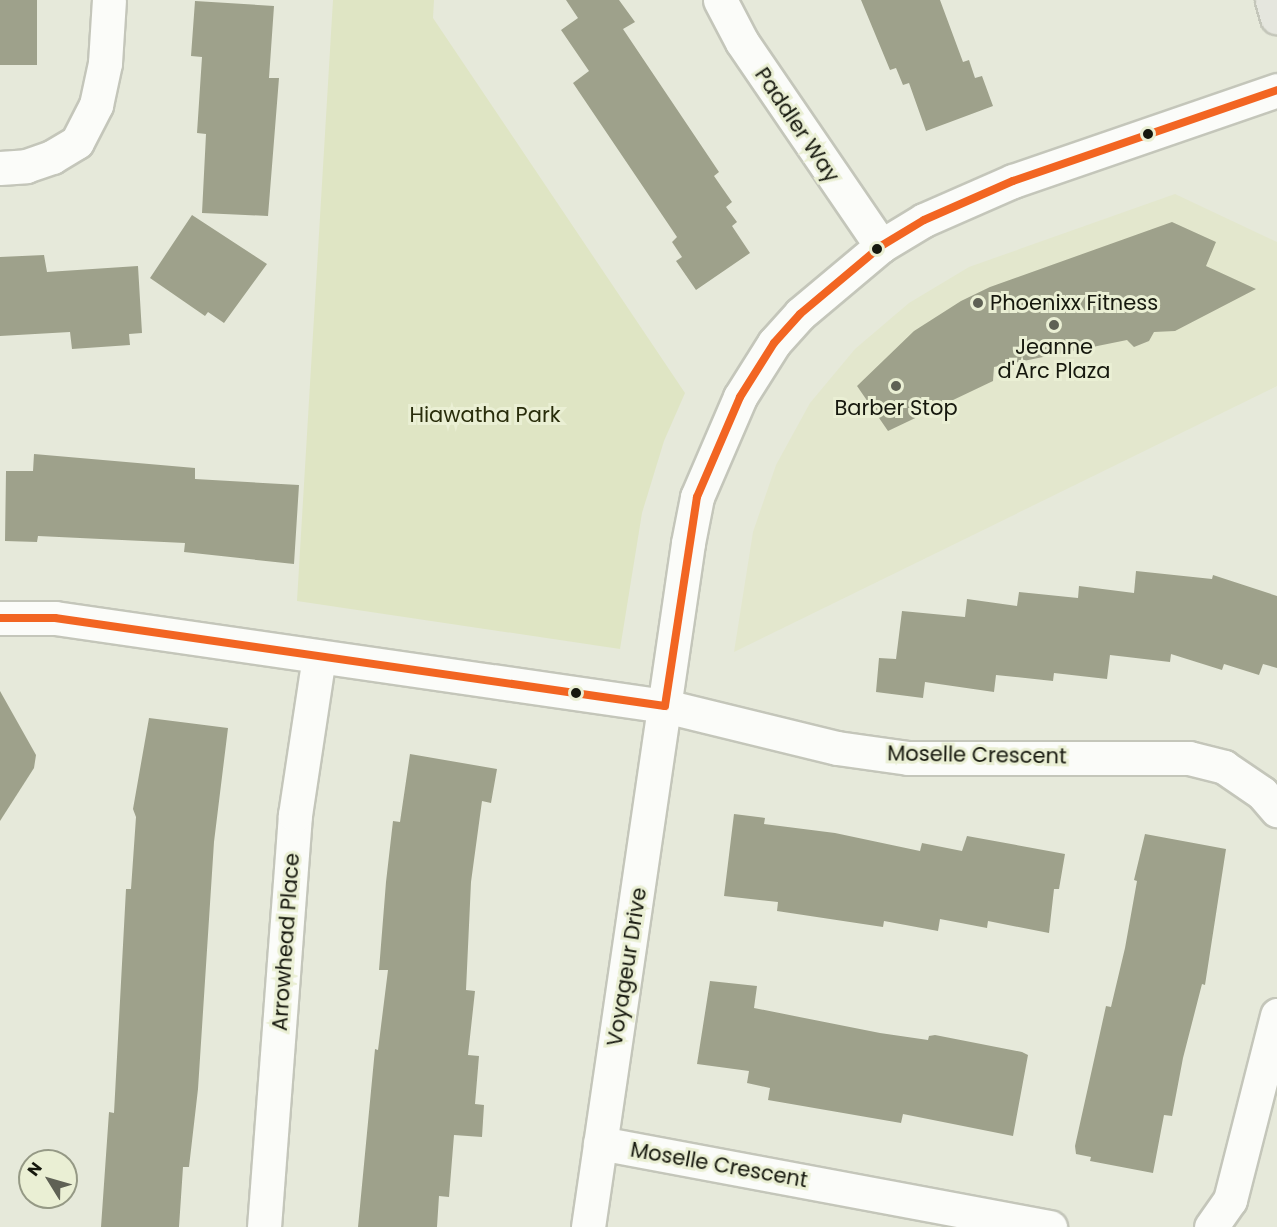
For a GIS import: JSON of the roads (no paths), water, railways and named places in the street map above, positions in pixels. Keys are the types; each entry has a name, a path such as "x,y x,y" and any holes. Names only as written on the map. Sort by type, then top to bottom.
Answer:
{"main road":[{"path":"1272,0 1277,17"}],"street":[{"path":"0,168 26,166 52,157 77,142 96,105 105,63 108,0"},
{"name":"Paddler Way","path":"720,0 742,42 881,246"},
{"name":"Voyageur Drive","path":"588,1227 688,543 697,497 714,452 740,397 774,344 828,288 881,246 924,220 1013,181 1277,90"},
{"path":"0,618 55,618 665,706"},
{"name":"Arrowhead Place","path":"264,1227 296,814 319,657"},
{"name":"Moselle Crescent","path":"665,706 837,748 908,758 1189,758 1224,767 1262,793 1277,810"},
{"path":"1211,1227 1230,1200 1277,1015"},
{"name":"Moselle Crescent","path":"600,1143 1050,1227"}],"place":[{"name":"Phoenixx Fitness","path":"978,303"},
{"name":"Jeanne d'Arc Plaza","path":"1054,325"},
{"name":"Barber Stop","path":"896,386"}],"park label":[{"name":"Hiawatha Park","path":"485,415"}]}
